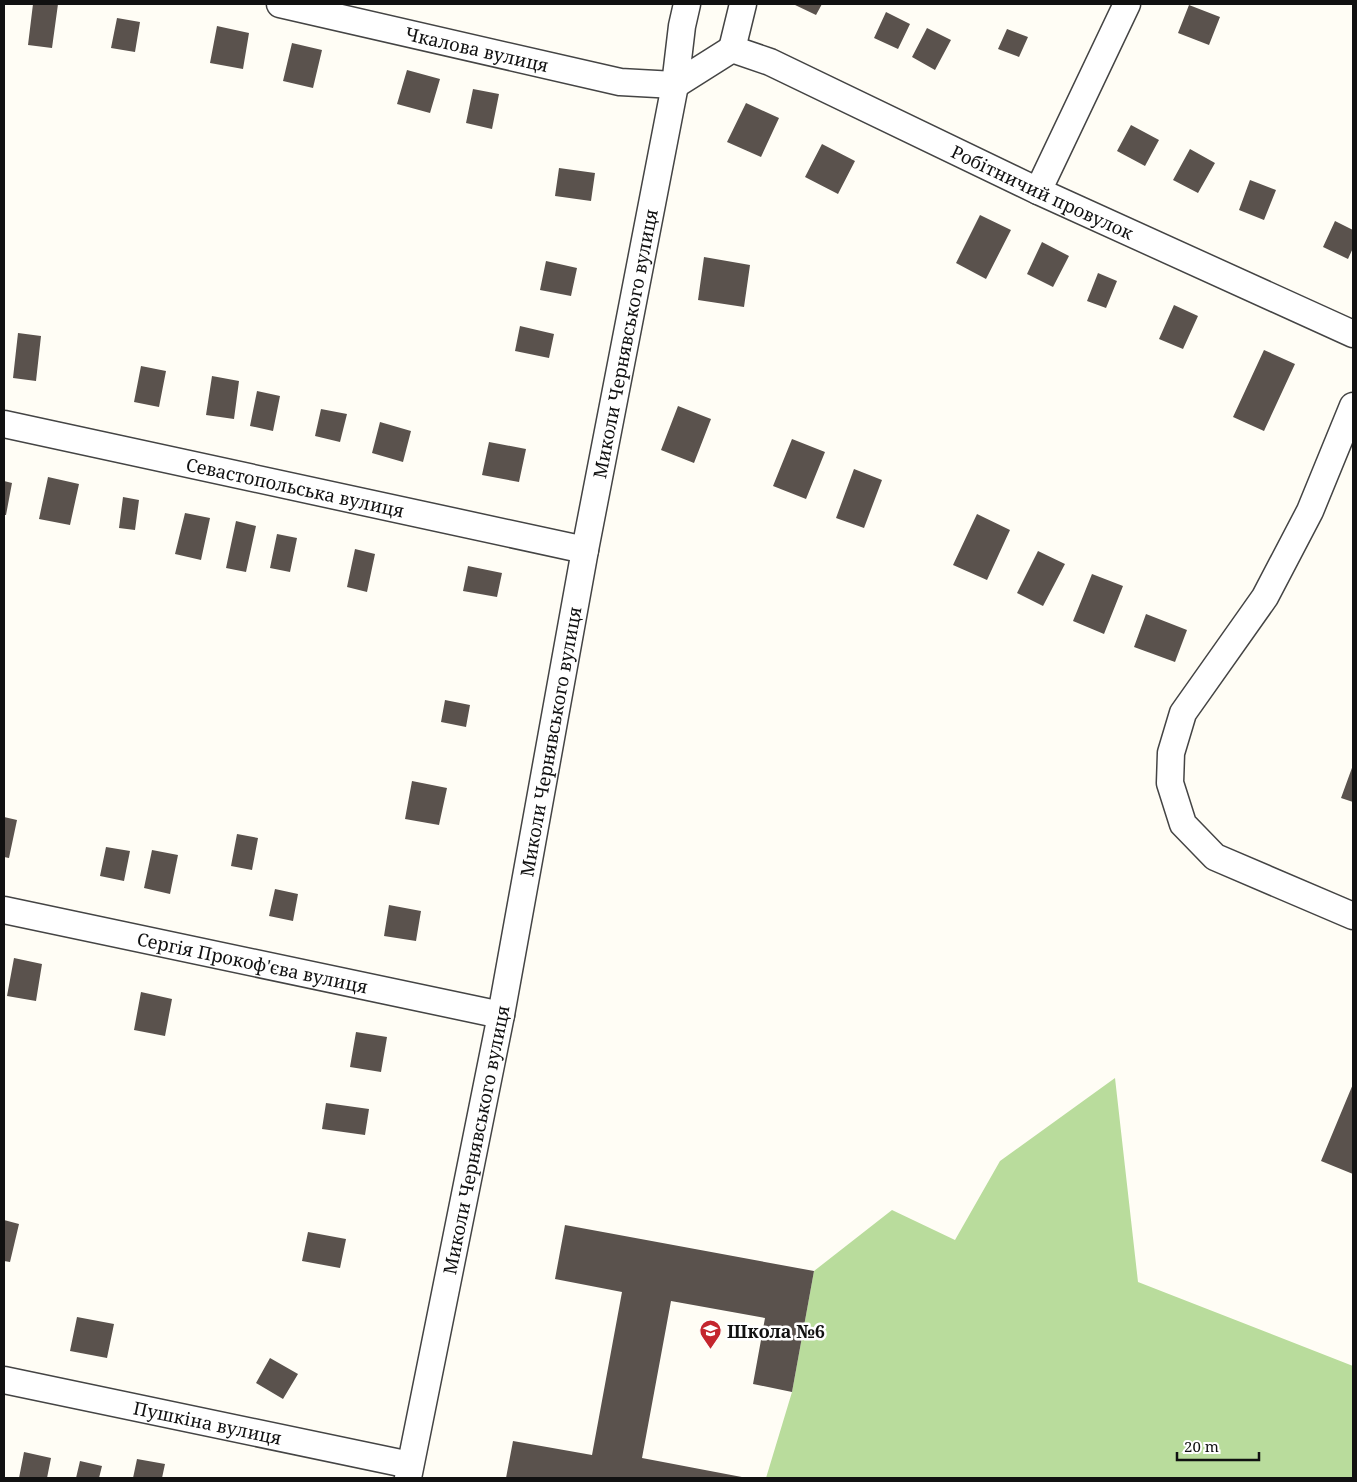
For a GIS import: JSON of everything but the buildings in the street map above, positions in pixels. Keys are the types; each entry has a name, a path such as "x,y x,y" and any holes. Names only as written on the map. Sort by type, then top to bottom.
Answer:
{"street":[{"name":"Чкалова вулиця","path":"280,4 620,82 675,85"},
{"name":"Миколи Чернявського вулиця","path":"409,1472 501,1015 585,550 675,85 682,26 687,4"},
{"path":"675,85 732,49 743,4"},
{"path":"1038,191 1127,4"},
{"name":"Робітничий провулок","path":"732,49 770,62 1038,191 1353,334"},
{"path":"1353,406 1310,511 1265,597 1183,713 1171,753 1170,783 1183,824 1214,857 1353,916"},
{"name":"Севастопольська вулиця","path":"4,424 585,550"},
{"name":"Сергія Прокоф'єва вулиця","path":"4,910 501,1015"},
{"name":"Пушкіна вулиця","path":"4,1380 409,1472"}],"green space":[{"path":"1115,1078 1138,1282 1353,1366 1353,1478 766,1478 792,1392 814,1271 892,1210 955,1240 1000,1161"}],"place":[{"name":"Школа №6","path":"711,1350"}]}
